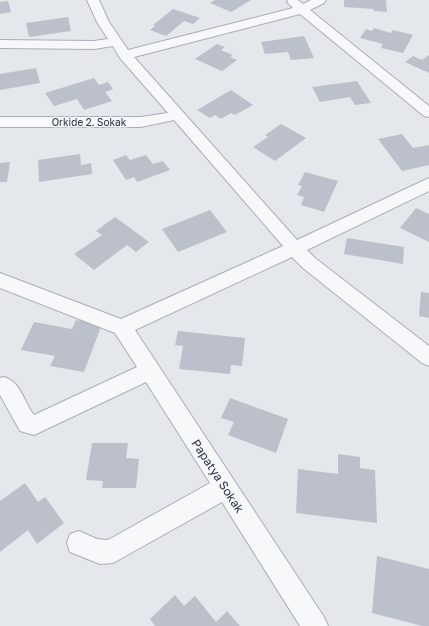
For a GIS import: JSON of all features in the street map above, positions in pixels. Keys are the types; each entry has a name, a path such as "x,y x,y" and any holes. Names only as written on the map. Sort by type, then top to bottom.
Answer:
{"street":[{"path":"93,0 103,22 120,48 176,115 295,249 315,268 429,357"},
{"path":"291,0 301,10 429,113"},
{"path":"0,44 120,48 301,10 320,0"},
{"name":"Orkide 2. Sokak","path":"0,122 141,122 176,115"},
{"path":"0,280 122,327 295,249 429,184"},
{"name":"Papatya Sokak","path":"122,327 315,626"},
{"path":"4,386 9,389 23,419 28,424 34,425 150,371"},
{"path":"79,543 99,553 106,554 225,487"}],"building":[{"path":"215,0 251,0 231,12 210,3"},
{"path":"344,0 386,0 387,12 374,11 373,9 344,7"},
{"path":"8,1 11,12 0,14 0,2"},
{"path":"173,9 200,18 193,24 184,21 166,36 150,30 155,26 153,25"},
{"path":"68,17 71,31 29,37 26,23"},
{"path":"374,28 391,33 393,30 413,35 403,53 381,48 383,44 360,38 366,29 372,31"},
{"path":"304,36 314,58 291,60 288,52 265,54 261,42"},
{"path":"217,44 225,47 221,50 233,55 230,57 237,60 222,71 195,59"},
{"path":"429,55 429,73 405,62 413,56 422,60"},
{"path":"36,68 40,83 0,90 0,74"},
{"path":"94,78 99,85 108,82 113,89 105,92 112,101 84,110 77,99 54,106 45,93"},
{"path":"357,81 371,103 355,105 350,97 320,102 312,87"},
{"path":"231,90 253,105 235,115 231,113 221,119 215,115 210,118 197,110"},
{"path":"281,124 306,138 275,161 253,147 268,137 265,135"},
{"path":"402,134 413,148 429,145 429,165 402,171 378,139"},
{"path":"80,154 81,165 91,163 92,174 39,182 38,160"},
{"path":"126,155 130,160 146,155 153,164 163,161 170,170 137,182 134,177 126,180 113,160"},
{"path":"10,162 7,182 0,182 0,163"},
{"path":"305,172 338,181 324,212 301,205 304,197 297,195 302,186 298,185"},
{"path":"416,208 429,214 429,242 400,228"},
{"path":"210,210 227,232 178,252 162,229"},
{"path":"115,217 149,242 136,252 127,245 94,270 74,254 102,235 96,231"},
{"path":"347,238 404,247 403,264 344,254"},
{"path":"421,292 429,293 429,318 419,316"},
{"path":"76,320 102,324 84,372 50,366 55,356 21,350 34,322 72,329"},
{"path":"178,331 245,338 242,366 231,365 230,374 179,369 183,346 175,345"},
{"path":"230,398 288,419 276,453 228,435 234,422 221,418"},
{"path":"92,443 128,443 126,458 139,459 136,488 102,488 103,481 86,480"},
{"path":"338,454 360,457 360,468 375,470 377,523 296,513 298,469 338,474"},
{"path":"25,483 38,502 45,497 64,523 37,544 28,530 0,552 0,501"},
{"path":"377,556 429,569 429,626 422,626 372,613"},
{"path":"175,595 184,606 195,596 216,622 227,611 240,626 155,626 150,619"}]}
